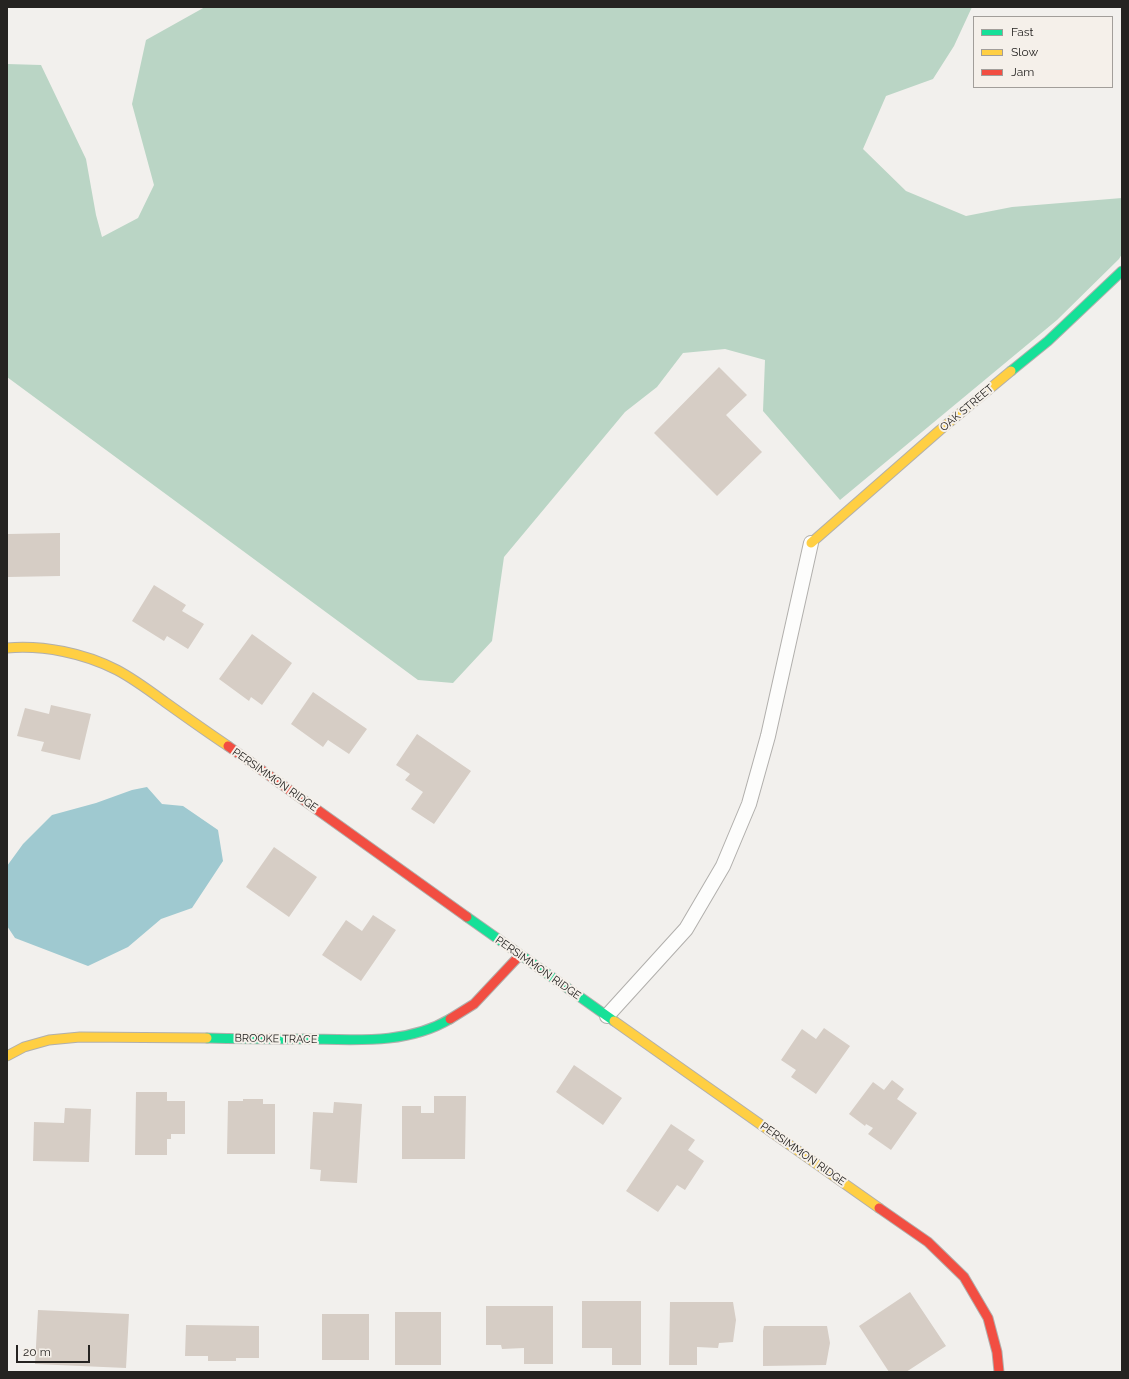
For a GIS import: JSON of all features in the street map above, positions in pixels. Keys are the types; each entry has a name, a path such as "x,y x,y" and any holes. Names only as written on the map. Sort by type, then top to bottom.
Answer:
{"street":[{"name":"OAK STREET","path":"811,543 940,430 1048,341 1122,271"},
{"name":"PERSIMMON RIDGE","path":"7,648 20,645 68,653 111,667 141,685 928,1242 964,1277 988,1318 997,1352 999,1372"},
{"name":"BROOKE TRACE","path":"7,1056 24,1047 49,1040 80,1037 375,1040 405,1036 438,1024 474,1004 520,954"}],"lane":[{"path":"607,1016 686,929 723,866 749,804 768,736 811,543"}],"green space":[{"path":"205,7 972,7 954,46 933,79 886,96 863,149 906,191 966,216 1012,207 1122,198 1122,254 1119,259 1057,320 840,500 763,411 765,360 725,349 683,353 657,387 625,412 504,557 492,641 453,683 418,680 7,377 7,64 41,65 86,159 96,215 102,237 138,218 154,185 132,104 146,40"}],"water":[{"path":"147,787 162,804 183,806 218,830 223,861 192,908 161,919 128,947 88,966 15,938 7,926 7,866 23,844 52,815 96,803 132,790"}],"building":[{"path":"719,367 747,395 726,415 762,452 717,496 654,433"},
{"path":"60,533 60,576 8,577 8,534"},
{"path":"154,585 186,605 182,611 204,624 188,649 167,636 164,641 132,621"},
{"path":"252,634 292,663 262,705 251,697 249,701 219,679"},
{"path":"313,692 367,729 349,754 328,740 323,747 291,724"},
{"path":"51,705 91,714 80,760 41,751 44,742 17,736 25,708 49,714"},
{"path":"417,734 471,771 434,824 411,809 423,792 405,780 410,774 396,765"},
{"path":"274,847 317,877 289,917 246,887"},
{"path":"373,915 396,930 361,981 322,955 346,920 362,931"},
{"path":"824,1028 850,1046 816,1094 791,1077 796,1070 781,1060 802,1029 816,1039"},
{"path":"574,1065 622,1098 603,1125 556,1092"},
{"path":"892,1080 904,1089 897,1099 917,1113 891,1150 868,1134 873,1128 866,1124 865,1126 849,1114 873,1082 884,1090"},
{"path":"136,1092 167,1092 167,1101 185,1101 185,1134 171,1134 171,1139 167,1139 167,1155 135,1155"},
{"path":"434,1096 466,1096 465,1159 402,1159 402,1106 421,1106 421,1113 434,1113"},
{"path":"243,1099 263,1099 263,1104 275,1104 275,1154 227,1154 228,1101 243,1101"},
{"path":"334,1102 362,1104 357,1183 320,1181 321,1170 310,1169 313,1112 333,1113"},
{"path":"65,1108 91,1109 89,1162 33,1161 34,1122 64,1123"},
{"path":"671,1124 695,1140 688,1150 704,1161 685,1190 677,1185 658,1212 626,1191"},
{"path":"910,1292 946,1346 906,1372 889,1372 859,1326"},
{"path":"582,1301 641,1301 641,1365 612,1365 612,1348 582,1348"},
{"path":"670,1302 733,1302 736,1320 733,1342 719,1343 718,1348 697,1347 697,1365 669,1365"},
{"path":"486,1306 553,1306 553,1364 524,1364 524,1348 502,1349 501,1345 486,1345"},
{"path":"38,1310 129,1314 126,1368 35,1364"},
{"path":"395,1312 441,1312 441,1365 395,1365"},
{"path":"322,1314 369,1314 369,1360 322,1360"},
{"path":"186,1325 259,1326 259,1358 236,1358 236,1361 208,1361 208,1356 185,1356"},
{"path":"764,1326 827,1326 830,1343 826,1365 763,1366"}],"traffic: fast":[{"path":"1011,371 1048,341 1122,271"},
{"path":"467,917 614,1021"},
{"path":"207,1038 382,1039 417,1033 450,1019"}],"traffic: slow":[{"path":"811,543 940,430 1011,371"},
{"path":"7,648 21,647 49,649 77,655 104,664 136,681 228,746"},
{"path":"614,1021 879,1208"},
{"path":"7,1056 24,1047 49,1040 80,1037 207,1038"}],"traffic: jam":[{"path":"228,746 467,917"},
{"path":"450,1019 474,1004 520,955"},
{"path":"879,1208 928,1242 964,1277 988,1318 997,1352 999,1372"}]}
